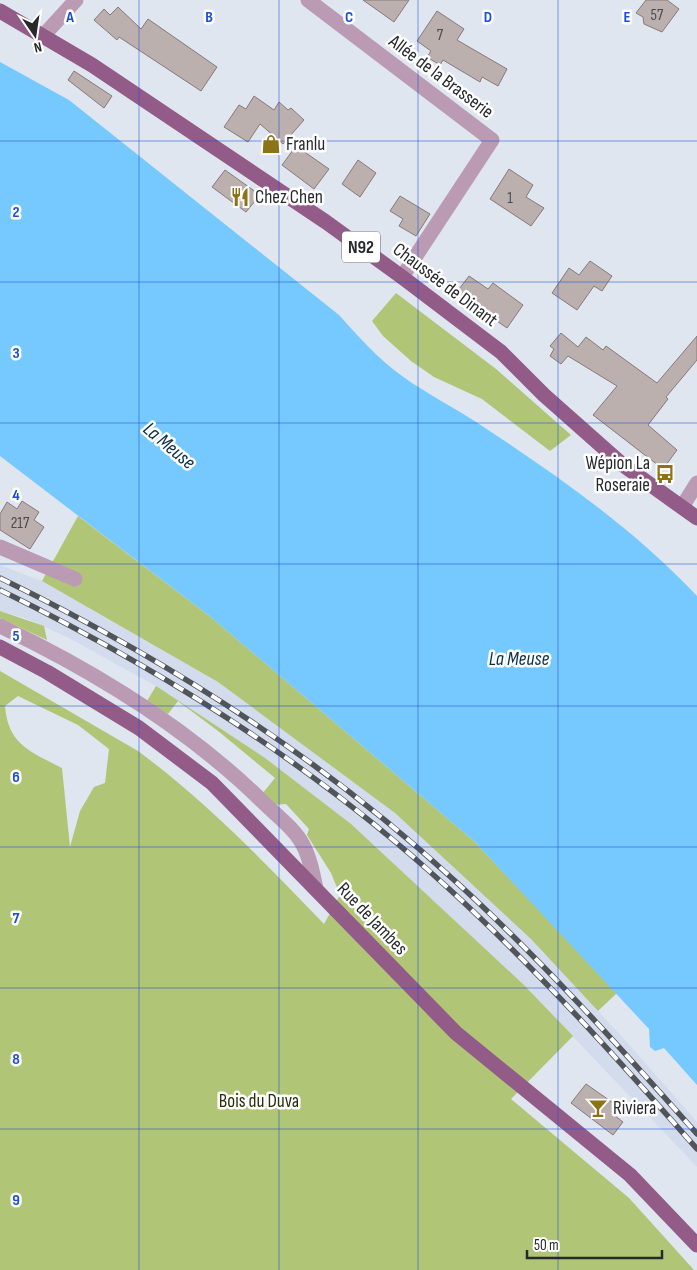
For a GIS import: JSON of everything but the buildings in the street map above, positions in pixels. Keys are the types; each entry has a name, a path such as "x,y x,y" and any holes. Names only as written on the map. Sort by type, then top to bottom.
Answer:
{"main road":[{"name":"Chaussée de Dinant","path":"0,11 44,35 100,70 326,222 402,277 501,352 544,395 623,465 697,518"},
{"name":"Rue de Jambes","path":"0,647 84,694 175,753 212,783 456,1033 630,1175 697,1244"}],"street":[{"path":"44,35 76,0"},
{"name":"Allée de la Brasserie","path":"308,0 492,140 402,277"},
{"path":"682,507 697,483"},
{"path":"0,547 75,579"},
{"path":"0,626 96,676 150,710 227,768 303,844 313,870 316,889"}],"shaded area":[{"path":"0,565 42,581 218,682 395,813 531,939 626,1041 697,1122 697,1167 524,985 350,824 156,686 69,638 25,618 0,611"}],"green space":[{"path":"396,293 496,369 571,435 550,451 482,399 434,377 411,361 383,336 372,321"},
{"path":"78,516 212,618 474,841 617,993 598,1011 531,939 395,813 218,682 42,581"},
{"path":"0,611 44,626 47,640 0,618"},
{"name":"Bois du Duva","path":"0,671 138,751 212,812 324,924 340,895 331,873 307,835 309,829 286,804 274,805 262,794 275,778 178,701 168,714 147,701 156,686 265,758 351,824 524,985 573,1036 511,1099 629,1198 694,1270 0,1270","holes":["18,696 78,725 109,749 105,783 94,787 80,811 70,847 62,768 31,752 16,739 7,719 5,706"]}],"water":[{"name":"La Meuse","path":"0,62 69,100 339,315 393,369 420,388 467,416 564,482 646,547 697,596 697,1085 664,1048 655,1051 650,1047 649,1029 474,841 212,618 0,456"}],"railway":[{"path":"0,578 61,609 180,676 238,712 349,792 454,880 518,941 609,1036 697,1134"},
{"path":"0,590 60,620 177,687 234,722 344,800 447,887 513,950 545,982 697,1149"}],"place":[{"name":"Franlu","path":"271,144"},
{"name":"Chez Chen","path":"240,197"},
{"name":"Wépion La Roseraie","path":"665,474"},
{"name":"Riviera","path":"598,1108"}]}
